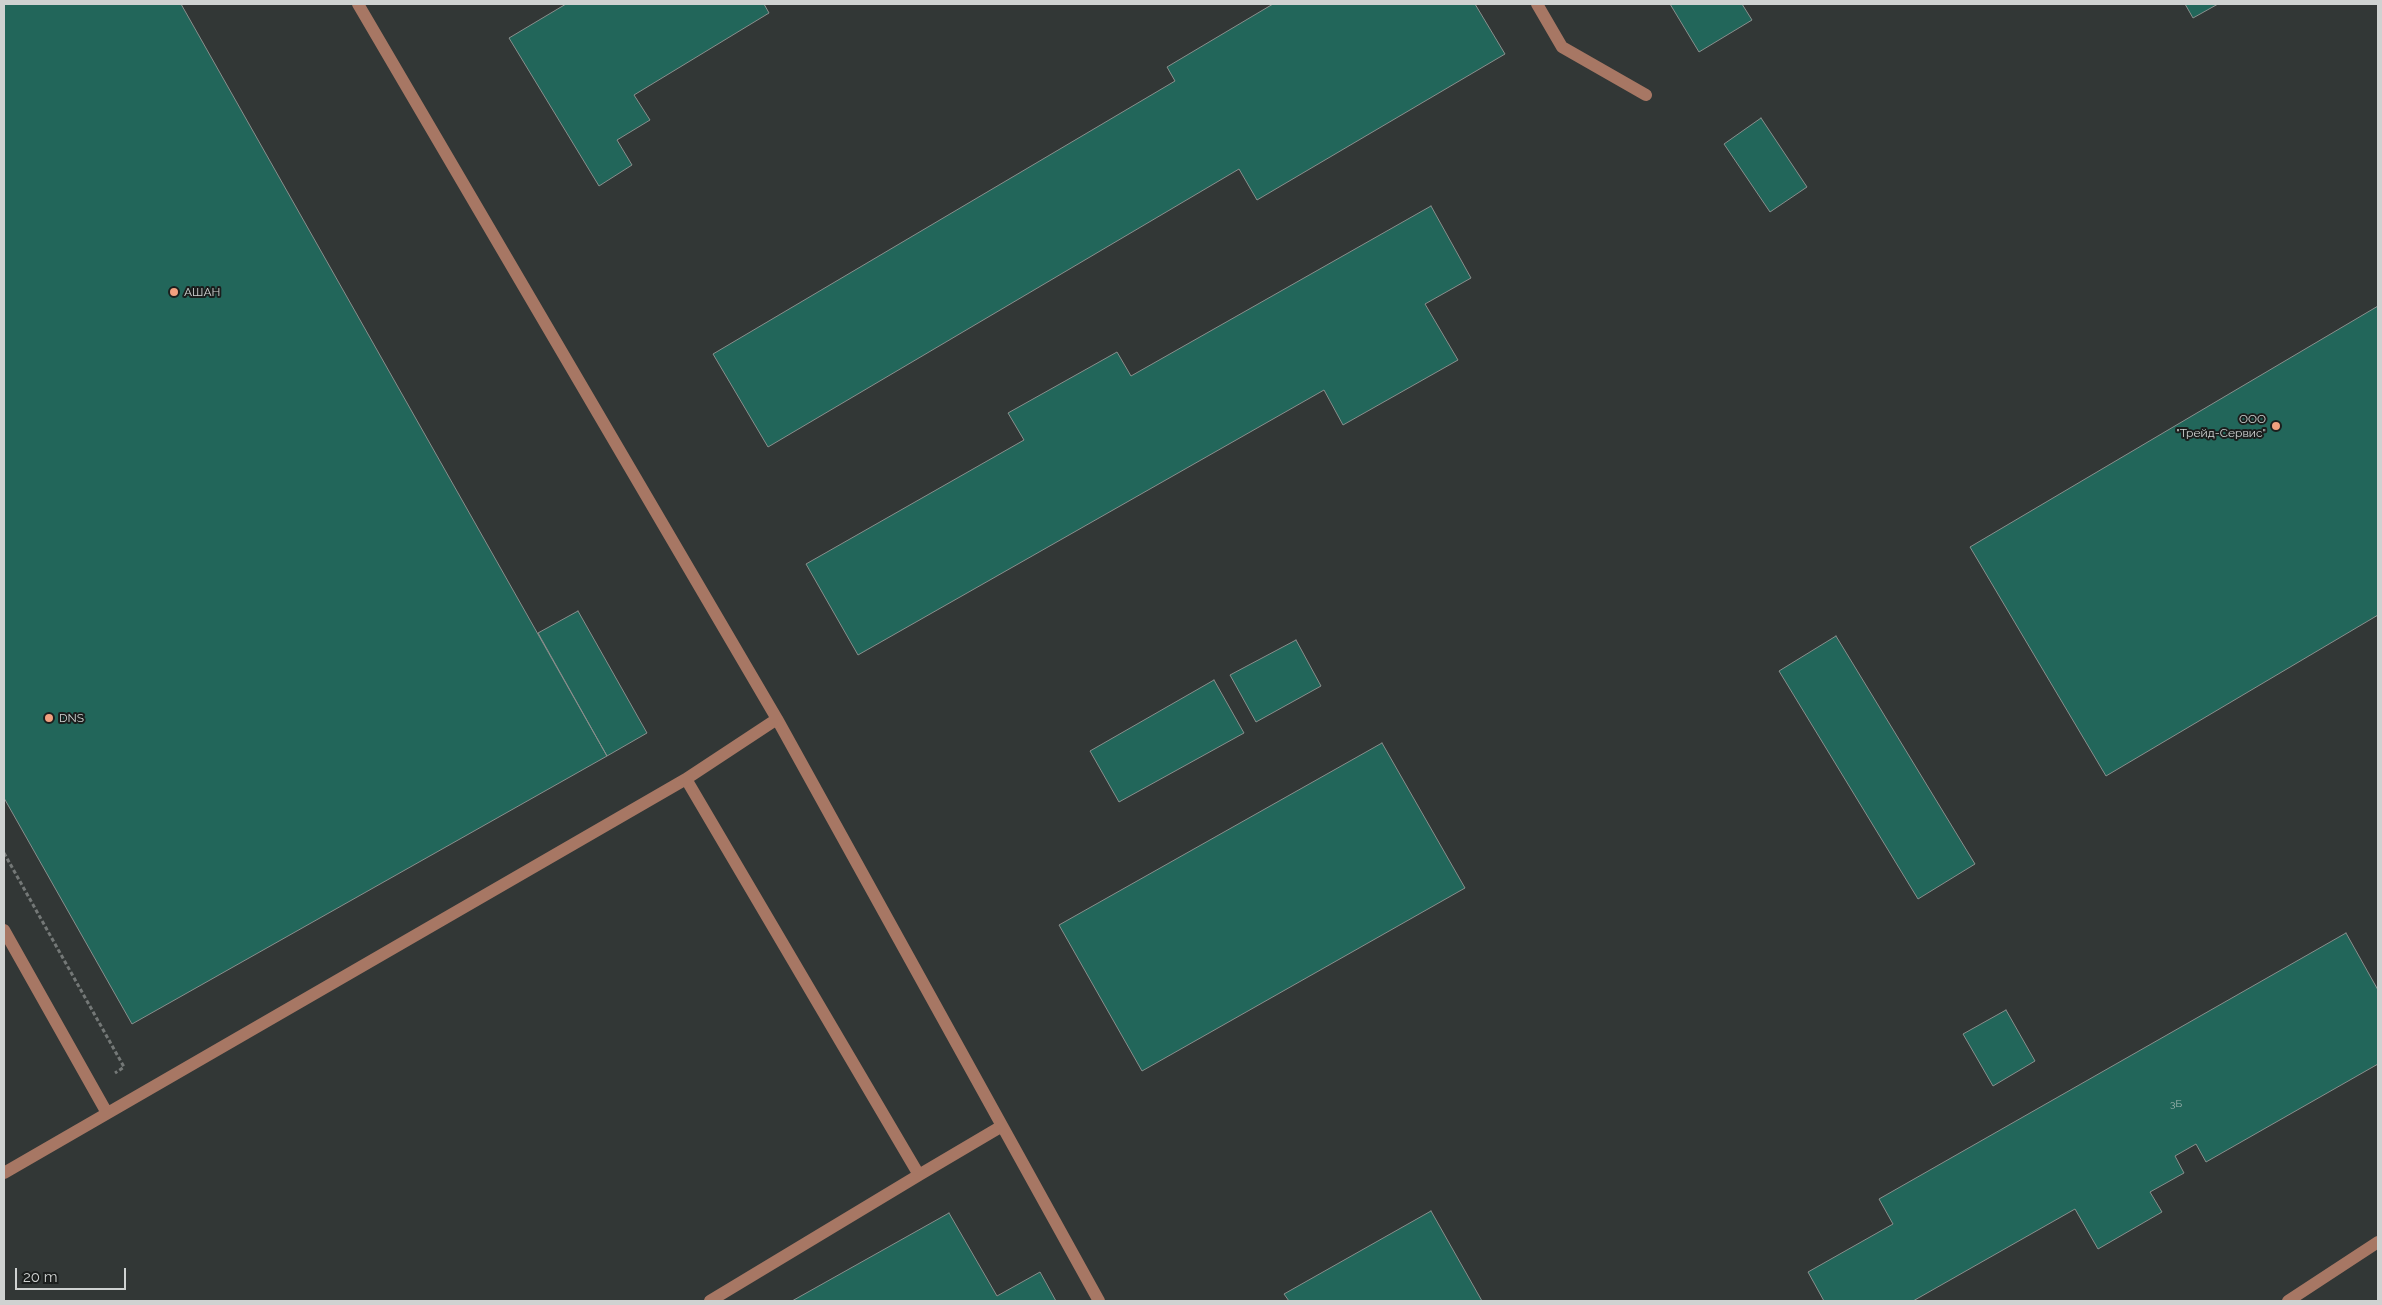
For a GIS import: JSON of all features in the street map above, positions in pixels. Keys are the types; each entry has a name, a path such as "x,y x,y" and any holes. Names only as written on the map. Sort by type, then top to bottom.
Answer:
{"street":[{"path":"358,4 777,718 1099,1301"},
{"path":"1538,4 1562,47 1646,95"},
{"path":"4,1173 686,779 777,718"},
{"path":"686,779 919,1175"},
{"path":"4,930 107,1113"},
{"path":"710,1301 1002,1126"},
{"path":"2288,1301 2378,1242"}],"path":[{"path":"4,853 124,1067 110,1076"}],"building":[{"name":"АШАН","path":"4,4 181,4 607,756 132,1024 4,798"},
{"path":"566,4 764,4 769,13 634,95 650,120 617,140 632,165 599,186 509,38"},
{"path":"1273,4 1475,4 1505,54 1257,200 1239,169 768,447 713,354 1175,81 1167,67"},
{"path":"1670,4 1742,4 1752,20 1699,52"},
{"path":"2185,4 2218,4 2193,18"},
{"path":"1761,118 1807,187 1770,212 1724,144"},
{"path":"1431,206 1471,278 1425,304 1458,360 1343,425 1324,390 858,655 806,564 1024,440 1008,413 1117,352 1131,376"},
{"name":"ООО \"Трейд-Сервис\"","path":"2378,306 2378,615 2106,776 1970,547"},
{"path":"578,611 647,733 607,756 538,633"},
{"path":"1836,636 1975,864 1918,899 1779,671"},
{"path":"1296,640 1321,686 1256,722 1230,675"},
{"path":"1214,680 1244,733 1119,802 1090,751"},
{"path":"1382,743 1465,888 1142,1071 1059,925"},
{"path":"2346,933 2378,990 2378,1064 2206,1162 2196,1144 2175,1156 2184,1173 2150,1192 2162,1212 2098,1249 2075,1209 1913,1301 1824,1301 1808,1272 1893,1224 1879,1199"},
{"path":"2006,1010 2035,1061 1993,1086 1963,1034"},
{"path":"1431,1211 1482,1301 1289,1301 1284,1294"},
{"path":"949,1213 997,1296 1040,1272 1056,1301 792,1301"}],"place":[{"name":"АШАН","path":"174,292"},
{"name":"ООО \"Трейд-Сервис\"","path":"2276,426"},
{"name":"DNS","path":"49,718"}]}
